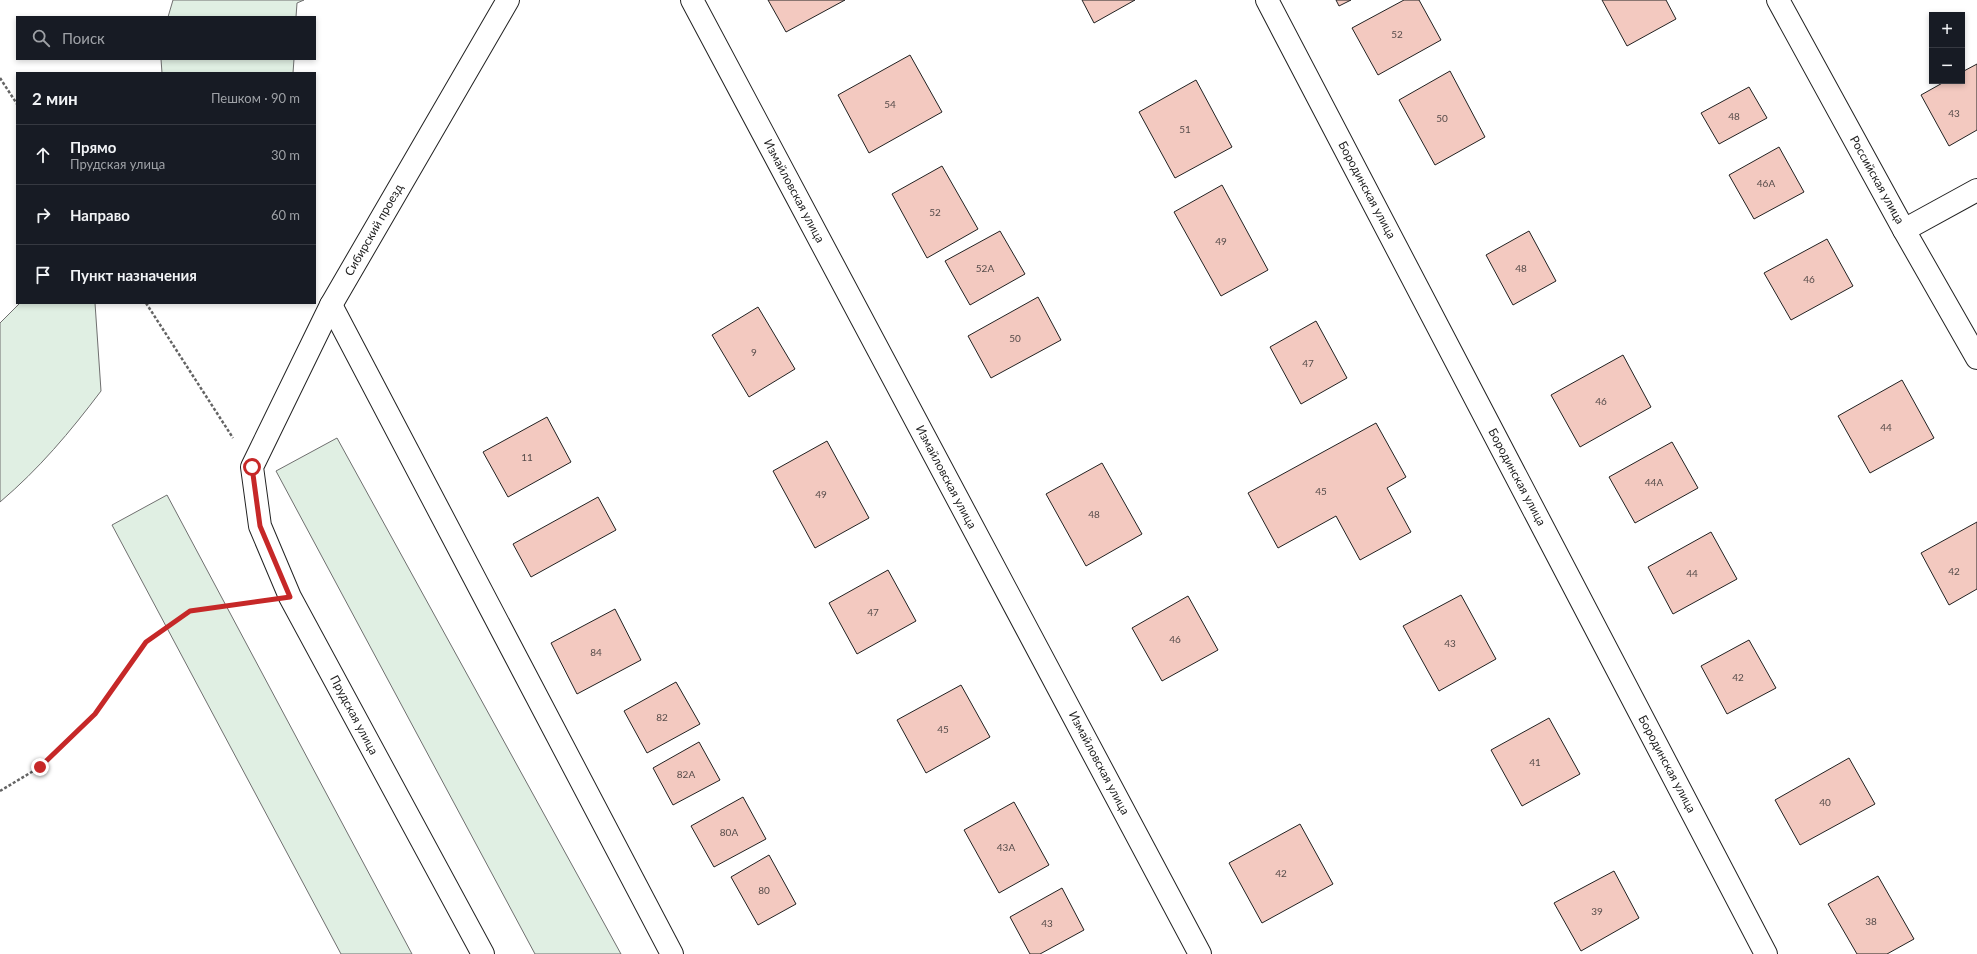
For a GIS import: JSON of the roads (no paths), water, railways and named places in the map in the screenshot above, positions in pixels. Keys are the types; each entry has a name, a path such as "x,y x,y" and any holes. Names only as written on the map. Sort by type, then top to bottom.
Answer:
{"street":[{"name":"Сибирский проезд","path":"252,467 331,305 508,0"},
{"name":"Измайловская улица","path":"692,0 1200,954"},
{"name":"Бородинская улица","path":"1267,0 1766,954"},
{"name":"Российская улица","path":"1778,0 1904,230 1977,358"},
{"path":"1904,230 1977,190"},
{"path":"331,305 672,954"},
{"name":"Прудская улица","path":"252,467 260,526 290,597 483,954"}]}
